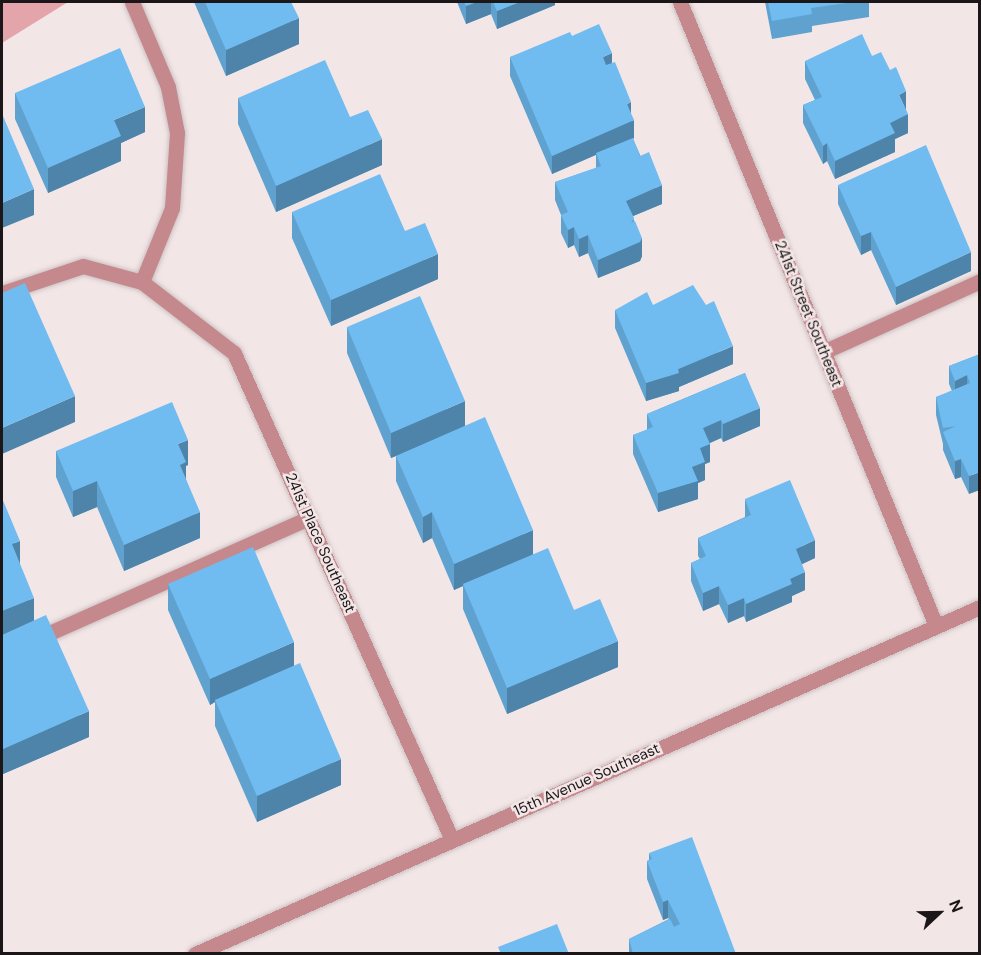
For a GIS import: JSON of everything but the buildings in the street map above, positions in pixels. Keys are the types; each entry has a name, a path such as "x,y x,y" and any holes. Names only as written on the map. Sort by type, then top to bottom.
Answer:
{"street":[{"path":"2,293 83,266 142,282 172,208 177,133 168,87 132,2"},
{"name":"241st Street Southeast","path":"680,2 936,626"},
{"path":"824,352 980,281"},
{"name":"241st Place Southeast","path":"142,282 234,353 452,840"},
{"path":"47,634 309,518"},
{"name":"15th Avenue Southeast","path":"195,954 980,607"}],"shaded area":[{"path":"2,2 68,2 2,43"}]}
